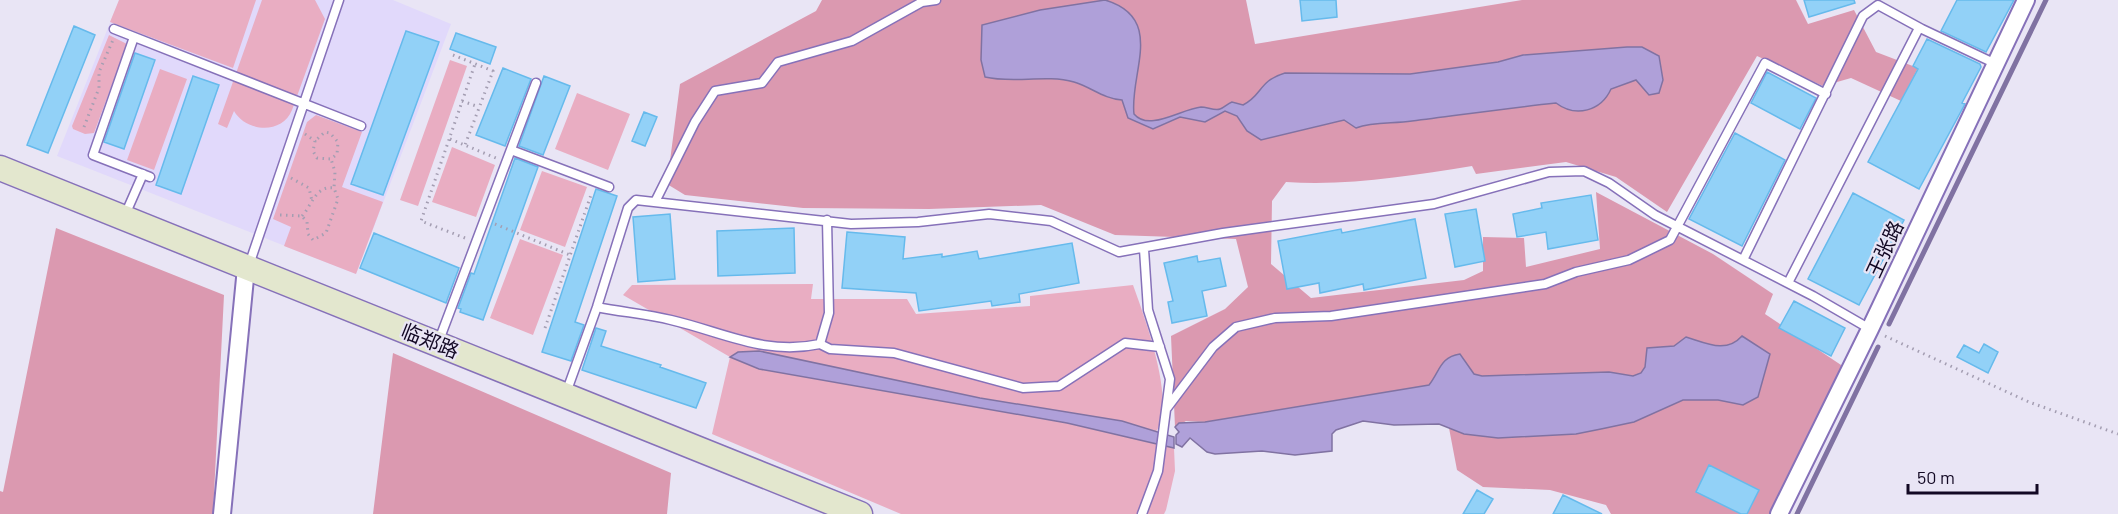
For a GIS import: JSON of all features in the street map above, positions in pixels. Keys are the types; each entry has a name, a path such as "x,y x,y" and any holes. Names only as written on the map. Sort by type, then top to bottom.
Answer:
{"main road":[{"name":"临郑路","path":"0,168 860,514"}],"street":[{"name":"王张路","path":"1779,514 1870,330 2026,0"},
{"path":"222,514 247,268"}],"lane":[{"path":"247,268 339,0"},
{"path":"656,200 695,122 715,90 762,83 778,62 852,41 922,2 936,0"},
{"path":"1743,260 1863,16 1879,3 1918,28 1996,64"},
{"path":"1788,283 1918,28"},
{"path":"114,29 361,126"},
{"path":"124,218 146,175 93,155 134,37"},
{"path":"1167,408 1185,380 1213,347 1236,327 1275,318 1330,316 1545,284 1576,272 1629,260 1670,240 1766,63 1826,94"},
{"path":"438,344 536,83"},
{"path":"511,150 609,187"},
{"path":"566,394 630,205 636,200 656,200 851,224 918,222 989,214 1051,221 1119,252 1223,233 1434,204 1549,172 1584,171 1677,227 1788,283 1870,330"},
{"path":"820,345 829,313 826,220"},
{"path":"1142,514 1158,471 1170,379 1148,310 1144,249"},
{"path":"597,308 670,320 699,330 770,347 799,349 820,345 830,349 894,353 1023,388 1059,386 1125,343 1160,347"}],"path":[{"path":"84,127 99,88 99,72 112,49 114,29"},
{"path":"453,55 493,71 465,145"},
{"path":"475,64 421,221 477,242"},
{"path":"462,101 479,108"},
{"path":"295,129 315,141"},
{"path":"325,132 334,135 339,146 337,154 331,159 322,159 314,154 315,141 325,132"},
{"path":"449,139 506,162"},
{"path":"302,216 307,222 309,237 313,240 322,237 328,229 338,205 339,195 334,188 335,172 331,159"},
{"path":"280,174 306,186 312,201"},
{"path":"545,328 595,182"},
{"path":"302,216 323,189 334,188"},
{"path":"267,211 292,217 302,216"},
{"path":"485,220 570,255"},
{"path":"1870,330 2029,402 2118,435"}],"shaded area":[{"path":"119,0 393,0 451,24 356,274 57,156"},
{"path":"119,0 256,0 233,68 110,22"},
{"path":"262,0 315,0 325,19 292,110 287,118 272,127 255,127 240,118 234,111 227,128 218,124"},
{"path":"822,0 1246,0 1255,44 1522,0 1796,0 1808,24 1854,10 1876,52 1918,68 1901,101 1851,78 1823,86 1757,56 1667,212 1616,177 1566,162 1476,174 1472,166 1402,177 1333,183 1286,182 1272,201 1271,264 1311,298 1464,280 1483,271 1483,237 1524,238 1526,267 1600,249 1596,192 1713,254 1773,294 1765,314 1844,367 1770,514 1611,514 1606,505 1550,490 1483,487 1457,470 1449,428 1429,385 1205,422 1186,421 1175,427 1171,336 1225,309 1248,287 1236,239 1115,235 1041,205 929,209 803,208 685,195 667,184 680,84 816,11"},
{"path":"1105,0 1124,8 1135,20 1140,33 1134,114 1148,121 1201,107 1218,109 1232,102 1243,105 1270,80 1285,73 1410,74 1498,62 1523,55 1642,47 1659,56 1663,80 1659,93 1649,95 1636,80 1611,89 1601,103 1587,110 1572,110 1556,103 1356,128 1344,120 1261,140 1247,131 1237,116 1225,111 1205,122 1180,117 1153,129 1128,118 1122,100 1074,82 985,77 981,60 982,25 1040,10"},
{"path":"109,35 127,44 94,133 85,134 73,129 72,126"},
{"path":"450,60 467,66 418,206 400,200"},
{"path":"160,69 187,79 154,170 127,160"},
{"path":"577,93 630,114 608,170 555,149"},
{"path":"316,115 362,132 342,187 383,202 356,274 284,246 291,227 273,219 307,122"},
{"path":"452,147 495,165 476,217 432,202"},
{"path":"542,171 587,187 565,247 520,230"},
{"path":"56,228 224,295 213,514 0,514 0,491 3,492"},
{"path":"520,239 563,255 533,335 490,318"},
{"path":"813,284 811,299 907,299 916,314 1030,306 1030,296 1133,285 1157,360 1163,402 1161,420 1155,433 1122,421 980,398 759,351 738,352 730,357 623,295 632,285"},
{"path":"1742,336 1770,354 1758,397 1743,405 1718,400 1683,400 1634,422 1601,429 1576,434 1498,438 1464,434 1439,424 1394,425 1363,421 1336,430 1332,434 1332,451 1295,455 1262,451 1215,454 1207,452 1190,438 1182,447 1176,444 1176,435 1179,432 1175,427 1179,423 1205,422 1429,385 1444,361 1460,354 1474,374 1482,376 1609,372 1633,376 1641,373 1645,367 1647,348 1674,346 1686,337 1723,346 1729,345"},
{"path":"759,351 980,398 1122,421 1174,437 1174,448 1067,423 759,369 730,357 738,352"},
{"path":"393,353 671,473 667,514 373,514"},
{"path":"730,357 759,369 1067,423 1174,448 1175,471 1166,510 1164,514 901,514 712,434"}],"building":[{"path":"1300,0 1336,0 1337,17 1302,21"},
{"path":"1804,0 1854,0 1855,3 1809,17"},
{"path":"1957,0 2014,0 1986,52 1941,31"},
{"path":"74,26 95,35 48,153 27,145"},
{"path":"406,31 439,42 383,195 351,184"},
{"path":"456,33 496,47 490,64 450,49"},
{"path":"1927,39 1980,64 1981,67 1962,103 1965,104 1919,189 1868,162 1918,69 1913,66"},
{"path":"135,53 155,60 124,149 104,142"},
{"path":"503,68 531,79 505,146 476,135"},
{"path":"1767,72 1816,98 1800,129 1751,103"},
{"path":"193,76 219,85 181,194 156,185"},
{"path":"544,76 570,86 543,155 519,146"},
{"path":"644,112 657,117 645,146 632,141"},
{"path":"1735,133 1785,160 1742,246 1689,219"},
{"path":"515,158 538,167 483,320 460,312 461,309 458,308 471,273 474,274"},
{"path":"596,189 617,196 575,322 584,325 571,361 542,352"},
{"path":"1853,193 1904,220 1859,305 1808,279"},
{"path":"1591,195 1598,240 1548,249 1546,232 1517,237 1513,214 1542,208 1541,203"},
{"path":"1476,209 1485,261 1455,267 1445,214"},
{"path":"670,214 675,279 638,282 633,217"},
{"path":"1415,219 1426,278 1364,290 1363,284 1320,293 1319,283 1287,289 1278,241 1341,229 1342,233"},
{"path":"794,228 795,273 718,276 717,231"},
{"path":"847,232 905,237 903,259 942,254 942,257 977,251 979,259 1072,243 1079,283 1019,294 1020,302 992,306 991,301 919,311 916,293 842,288"},
{"path":"374,233 459,268 446,303 360,268"},
{"path":"1197,256 1198,262 1220,258 1226,286 1202,291 1207,316 1172,323 1168,302 1173,301 1164,263"},
{"path":"1794,301 1845,328 1831,356 1779,328"},
{"path":"596,328 606,331 601,346 661,365 660,367 706,383 696,408 582,370"},
{"path":"1984,344 1998,352 1988,373 1957,357 1964,345 1979,353"},
{"path":"1709,465 1759,490 1747,514 1741,514 1696,492"},
{"path":"1477,490 1493,499 1484,514 1463,514"},
{"path":"1563,495 1602,514 1553,514"}],"waterway":[{"path":"1889,324 2046,0"},
{"path":"1797,514 1878,347"}]}
